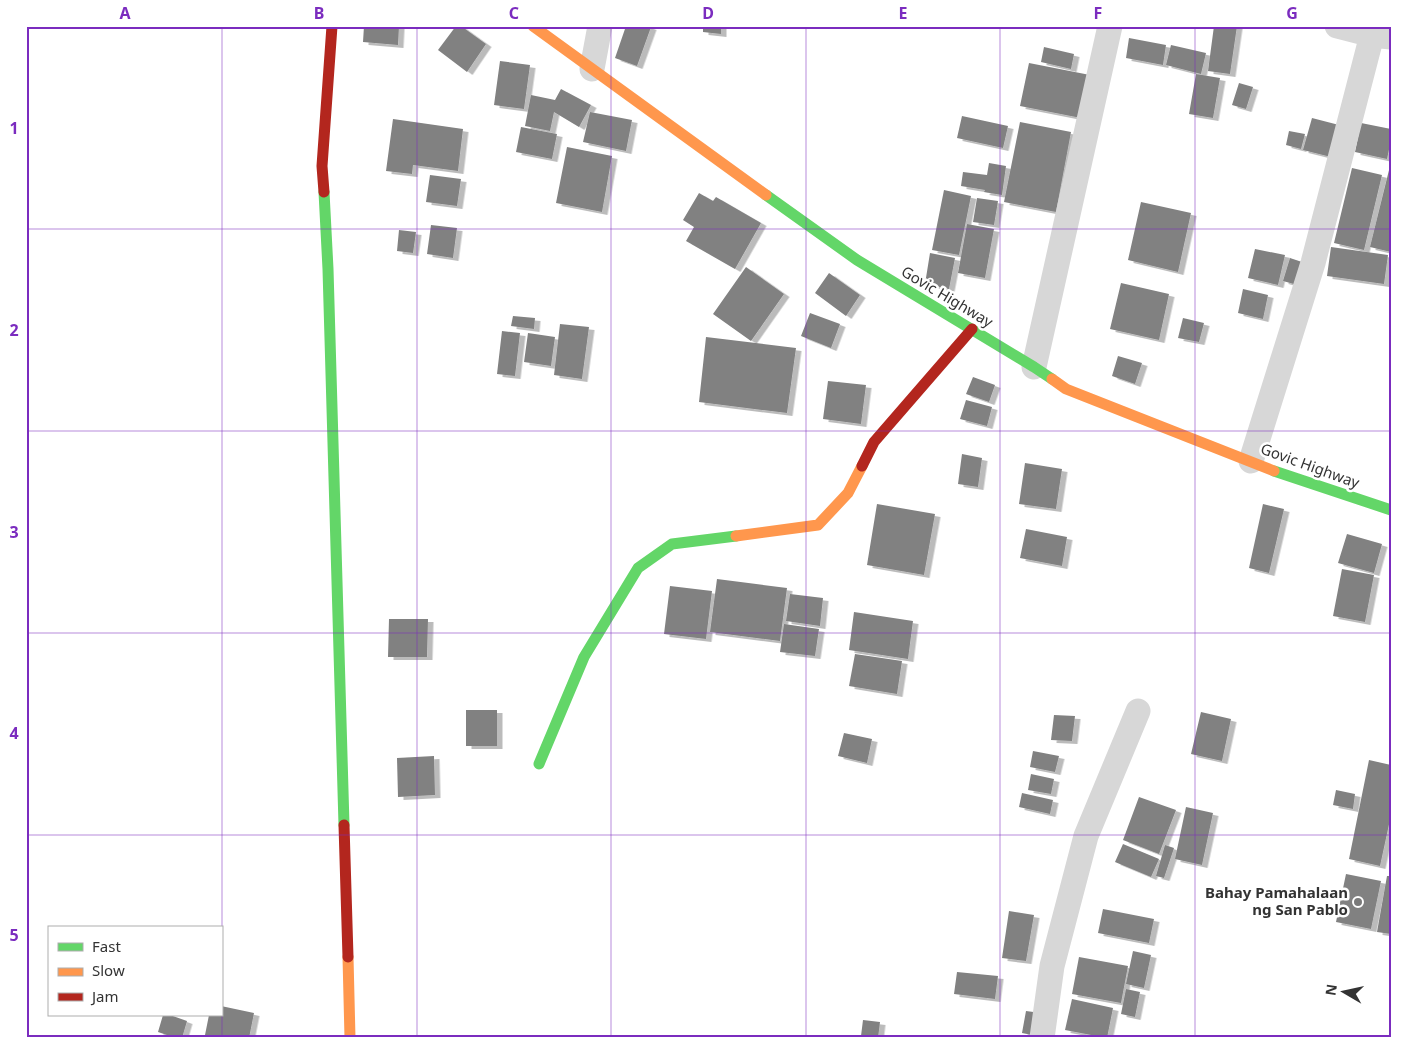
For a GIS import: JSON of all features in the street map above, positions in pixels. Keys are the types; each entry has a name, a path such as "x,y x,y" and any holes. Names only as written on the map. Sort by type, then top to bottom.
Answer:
{"street":[{"path":"332,26 322,166 328,269 350,1038"},
{"name":"Govic Highway","path":"532,26 857,260 1034,367 1066,389 1290,476 1391,510"},
{"path":"592,69 600,26"},
{"path":"1034,367 1110,26"},
{"path":"1251,461 1381,36 1337,26"},
{"path":"539,764 584,657 638,568 672,544 818,525 848,494 874,442 972,329"},
{"path":"1042,1038 1052,966 1086,836 1138,711"}],"building":[{"path":"364,26 399,26 398,45 363,42"},
{"path":"456,26 461,26 486,44 467,72 438,50"},
{"path":"626,26 651,27 637,66 615,58"},
{"path":"703,26 721,26 721,34 703,32"},
{"path":"1214,26 1237,26 1230,74 1208,71"},
{"path":"1129,38 1166,45 1163,65 1126,58"},
{"path":"1171,45 1206,53 1201,74 1166,65"},
{"path":"1044,47 1074,54 1071,69 1041,62"},
{"path":"500,61 530,65 524,109 494,105"},
{"path":"1029,63 1090,75 1081,118 1020,106"},
{"path":"1196,74 1220,78 1213,118 1189,114"},
{"path":"1239,83 1253,87 1246,109 1232,105"},
{"path":"561,89 591,105 579,127 554,112 550,131 525,126 531,95 555,100"},
{"path":"590,112 632,120 626,151 583,142"},
{"path":"962,116 1008,126 1003,148 957,138"},
{"path":"1312,118 1339,125 1331,157 1303,150"},
{"path":"393,119 463,129 458,171 413,165 412,174 386,171"},
{"path":"1020,122 1071,132 1056,212 1004,202"},
{"path":"1361,123 1391,129 1387,159 1355,152"},
{"path":"521,127 557,134 552,159 516,152"},
{"path":"1289,131 1305,134 1301,149 1286,145"},
{"path":"567,147 612,156 602,212 556,203"},
{"path":"989,163 1006,166 1002,195 961,186 963,172 987,175"},
{"path":"1391,166 1391,252 1370,247"},
{"path":"1352,168 1382,175 1364,250 1334,243"},
{"path":"430,175 461,179 457,206 426,202"},
{"path":"944,190 971,196 959,255 932,250"},
{"path":"699,193 713,201 716,197 761,223 735,269 686,241 694,227 683,220"},
{"path":"977,198 998,201 994,225 973,222"},
{"path":"1141,202 1191,213 1178,272 1128,260"},
{"path":"967,224 994,229 985,278 958,273"},
{"path":"431,225 457,228 453,258 427,254"},
{"path":"399,230 416,232 413,253 397,251"},
{"path":"1331,247 1388,255 1384,284 1327,276"},
{"path":"1255,249 1285,255 1278,285 1248,278"},
{"path":"930,253 955,258 949,289 925,284"},
{"path":"1290,258 1308,264 1301,286 1283,281"},
{"path":"746,267 784,294 751,341 713,314"},
{"path":"829,273 860,295 846,316 815,293"},
{"path":"1121,283 1169,294 1159,340 1110,329"},
{"path":"1243,289 1268,295 1263,319 1238,313"},
{"path":"810,313 840,324 831,348 801,336"},
{"path":"513,316 535,318 534,329 511,326"},
{"path":"1183,318 1204,323 1199,342 1178,338"},
{"path":"560,324 589,327 582,379 554,375"},
{"path":"502,331 520,333 515,376 497,374"},
{"path":"528,333 555,337 551,366 524,362"},
{"path":"706,337 796,348 787,413 699,402"},
{"path":"1118,356 1142,363 1135,384 1112,376"},
{"path":"973,377 995,385 989,402 966,394"},
{"path":"828,381 866,385 861,424 823,419"},
{"path":"966,400 992,407 987,426 960,419"},
{"path":"962,454 982,458 978,487 958,484"},
{"path":"1025,463 1062,469 1056,509 1019,504"},
{"path":"877,504 935,514 924,575 867,565"},
{"path":"1263,504 1284,509 1269,573 1249,568"},
{"path":"1026,529 1067,537 1062,566 1020,558"},
{"path":"1347,534 1382,544 1374,573 1338,563"},
{"path":"1342,569 1374,575 1365,622 1333,616"},
{"path":"717,579 787,588 780,641 710,632"},
{"path":"670,586 712,591 706,639 664,634"},
{"path":"790,594 823,598 820,626 786,621"},
{"path":"854,612 913,621 908,659 849,650"},
{"path":"389,619 428,619 427,657 388,657"},
{"path":"784,624 819,629 815,656 780,652"},
{"path":"855,654 902,661 897,694 849,686"},
{"path":"466,710 497,710 497,746 466,746"},
{"path":"1201,712 1231,719 1222,761 1191,754"},
{"path":"1054,715 1075,716 1072,741 1051,740"},
{"path":"844,733 872,739 867,763 838,756"},
{"path":"1033,751 1059,756 1055,772 1030,767"},
{"path":"434,756 435,795 398,797 397,758"},
{"path":"1369,760 1391,765 1391,815 1380,866 1349,859"},
{"path":"1031,774 1054,779 1051,794 1028,790"},
{"path":"1336,790 1355,794 1353,809 1333,805"},
{"path":"1022,793 1053,800 1050,814 1019,807"},
{"path":"1139,797 1176,810 1159,854 1123,840"},
{"path":"1186,807 1213,813 1202,865 1175,859"},
{"path":"1123,844 1159,859 1151,877 1115,862"},
{"path":"1165,845 1174,848 1164,878 1156,876"},
{"name":"Bahay Pamahalaan ng San Pablo","path":"1346,874 1381,881 1371,929 1336,922"},
{"path":"1387,876 1391,876 1391,934 1377,932"},
{"path":"1103,909 1154,919 1149,943 1098,933"},
{"path":"1009,911 1034,915 1026,961 1002,958"},
{"path":"1133,951 1151,955 1144,988 1126,984"},
{"path":"1079,957 1128,966 1121,1003 1072,994"},
{"path":"957,972 998,976 995,999 954,994"},
{"path":"1126,989 1140,992 1135,1017 1121,1014"},
{"path":"1072,999 1113,1008 1107,1038 1065,1030"},
{"path":"222,1006 254,1013 249,1038 220,1038 205,1035 209,1016 222,1016"},
{"path":"1026,1011 1041,1013 1037,1036 1022,1033"},
{"path":"163,1016 173,1016 187,1021 182,1038 158,1032"},
{"path":"863,1020 880,1022 878,1038 861,1036"}],"traffic: fast":[{"path":"324,192 328,269 344,825"},
{"path":"766,195 857,260 1052,379"},
{"path":"1274,471 1391,510"},
{"path":"539,764 584,657 638,568 672,544 736,536"}],"traffic: slow":[{"path":"533,26 766,195"},
{"path":"1052,379 1066,389 1274,471"},
{"path":"736,536 818,525 848,493 862,466"},
{"path":"348,957 350,1038"}],"traffic: jam":[{"path":"324,192 322,166 332,26"},
{"path":"862,466 874,442 972,329"},
{"path":"344,825 348,957"}],"place":[{"name":"Bahay Pamahalaan ng San Pablo","path":"1358,902"}]}
